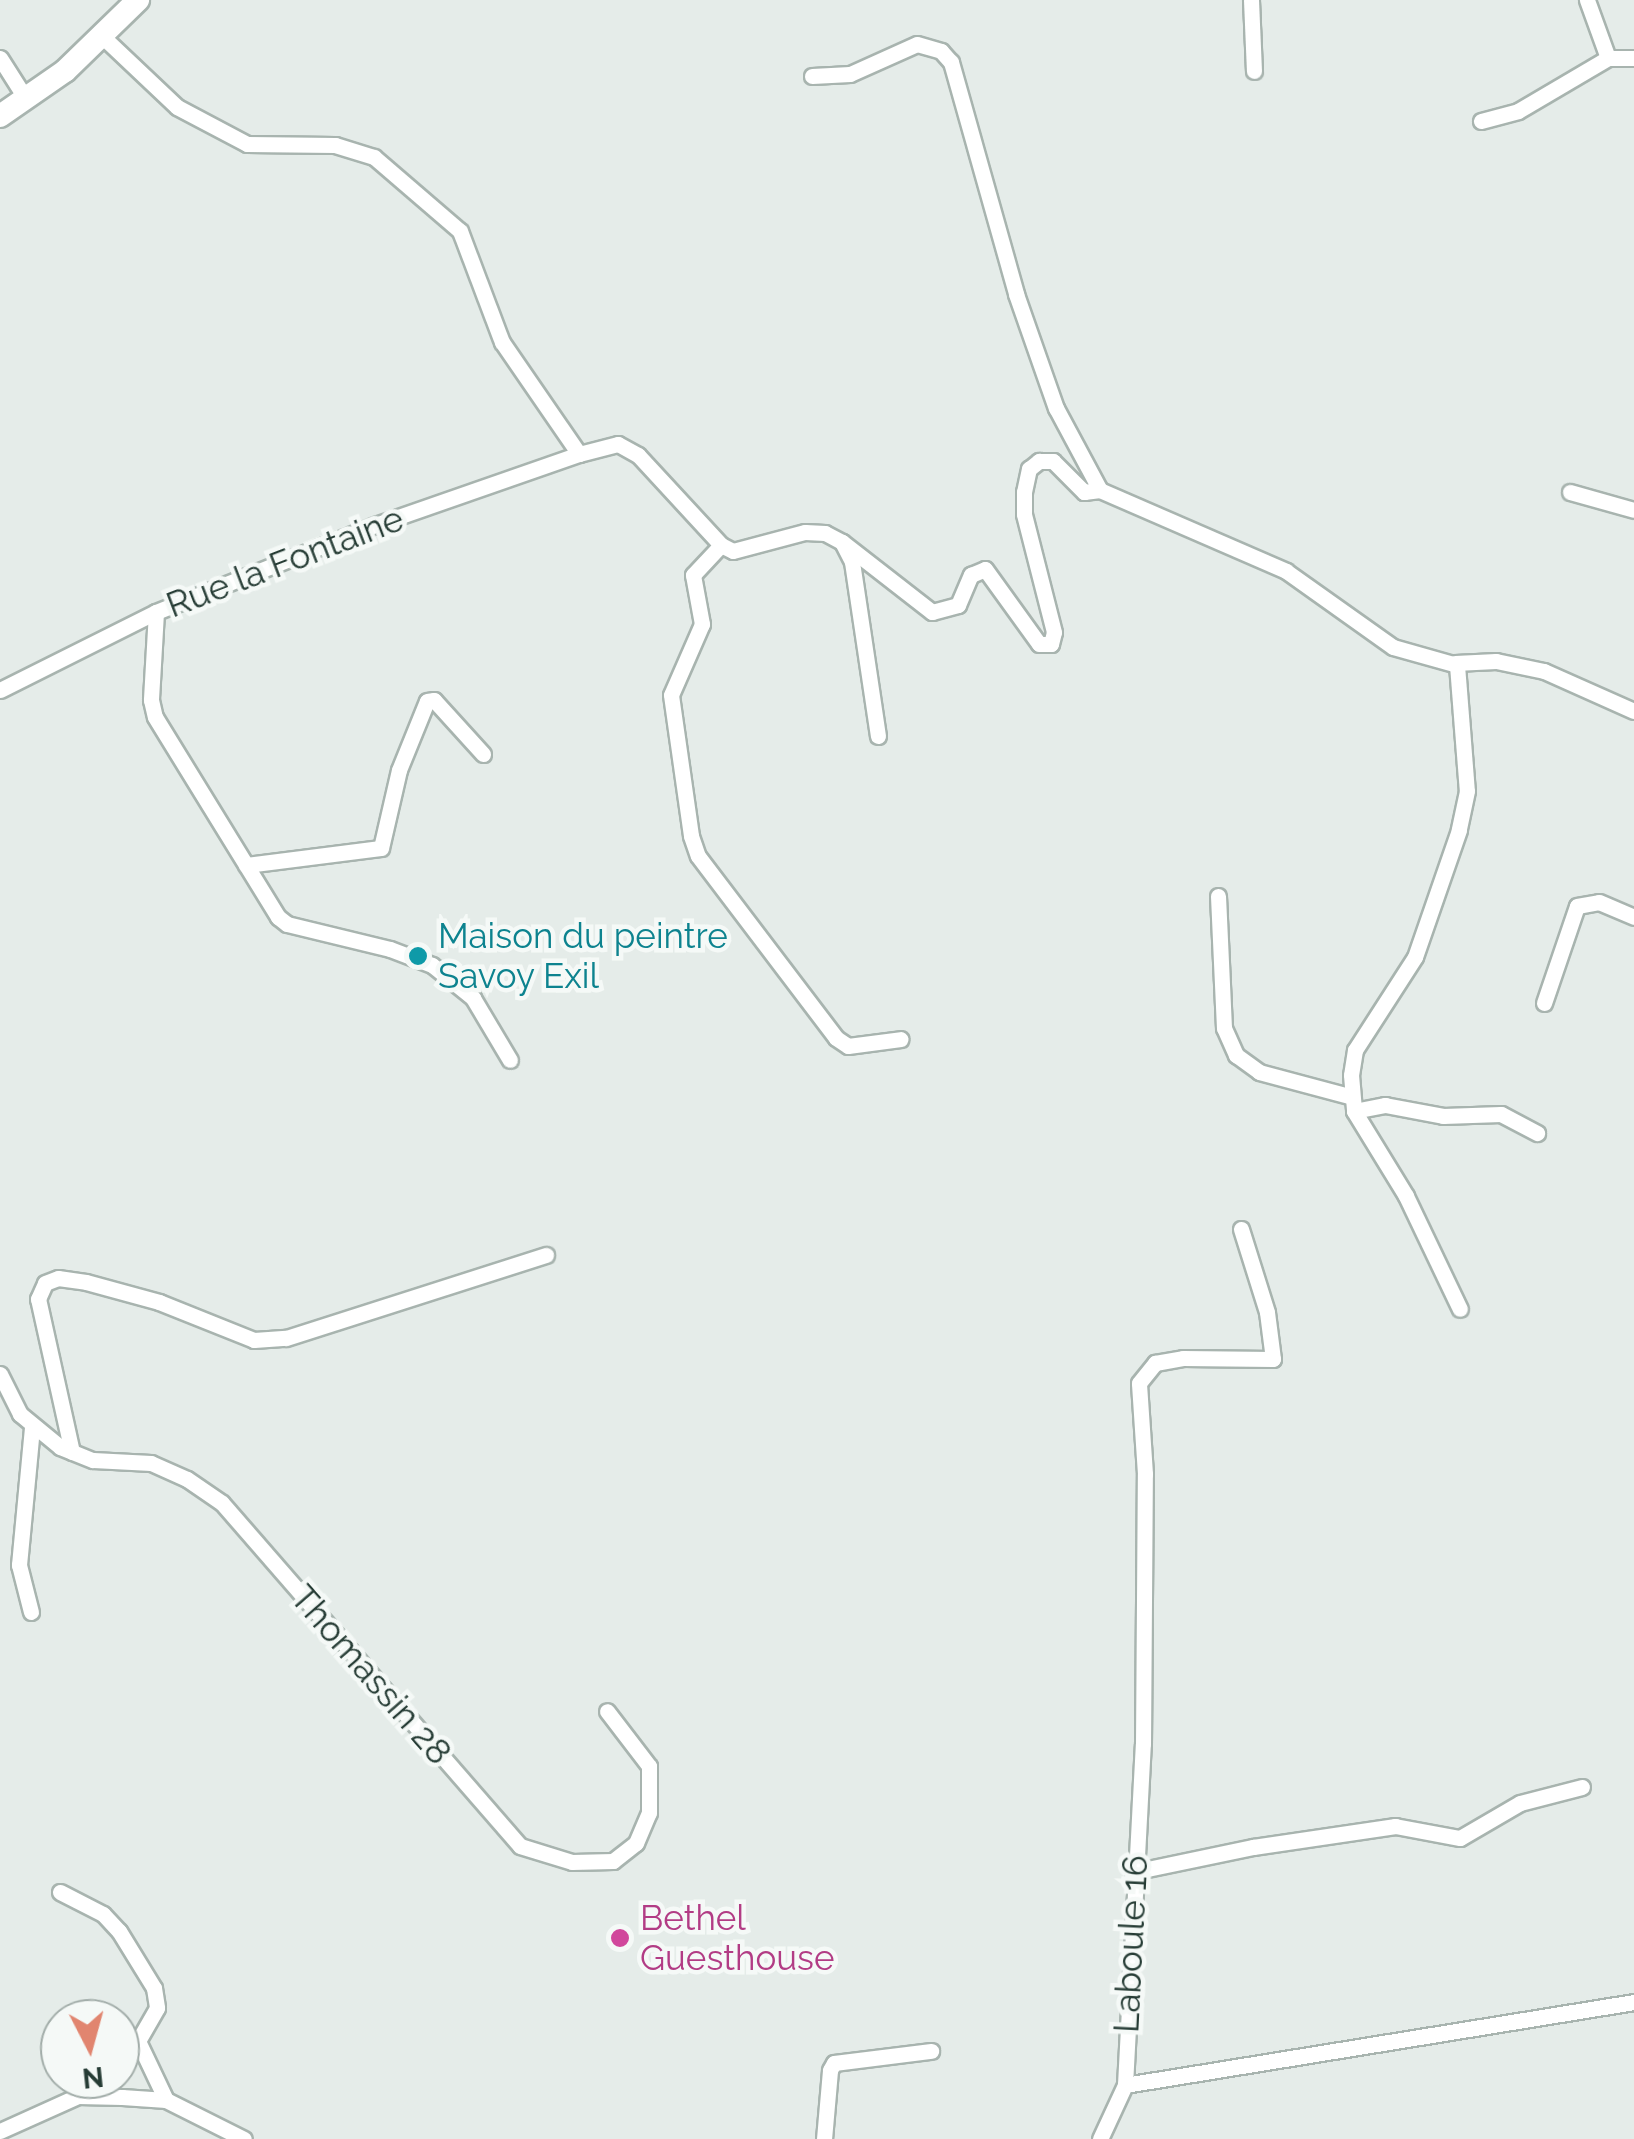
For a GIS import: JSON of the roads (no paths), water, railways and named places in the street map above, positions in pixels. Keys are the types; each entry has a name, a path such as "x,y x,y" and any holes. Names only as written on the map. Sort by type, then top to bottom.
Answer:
{"main road":[{"path":"0,116 102,36 138,0"}],"street":[{"path":"1251,0 1254,71"},
{"path":"1586,0 1608,58"},
{"path":"102,36 177,107 247,144 335,145 374,157 460,231 502,342 579,454"},
{"path":"812,76 850,74 917,44 941,51 951,62 1016,294 1056,408 1100,490"},
{"path":"0,58 26,99"},
{"path":"1481,121 1518,111 1608,58 1634,58"},
{"name":"Rue la Fontaine","path":"0,690 156,612 375,525 618,444 638,454 721,545"},
{"path":"901,1038 848,1046 836,1038 698,856 691,836 671,695 702,624 693,575 721,545 733,551 750,550 805,532 825,533 932,612 954,608 975,570 985,569 1039,644 1048,646 1053,642 1054,632 1024,514 1030,469 1039,461 1053,460 1084,492 1100,490 1286,571 1406,654 1455,663 1496,660 1544,670 1634,711"},
{"path":"1570,492 1634,510"},
{"path":"842,542 852,562 878,736"},
{"path":"156,612 151,700 155,717 287,924 390,950 432,965 473,998 510,1060"},
{"path":"1455,663 1462,694 1467,791 1459,830 1415,958 1376,1010 1355,1050 1353,1104 1406,1196 1460,1309"},
{"path":"246,865 382,848 399,770 427,701 434,700 483,754"},
{"path":"1218,896 1224,1028 1236,1055 1259,1072 1353,1104 1385,1105 1443,1116 1502,1114 1537,1133"},
{"path":"1544,1004 1578,906 1599,902 1634,917"},
{"name":"Laboule 16","path":"1100,2139 1124,2084 1143,1744 1145,1474 1139,1383 1155,1364 1183,1358 1273,1358 1267,1312 1241,1229"},
{"path":"72,1452 38,1298 45,1283 58,1278 140,1297 254,1340 286,1338 546,1256"},
{"name":"Thomassin 28","path":"0,1374 32,1427 72,1452 93,1460 151,1464 187,1478 222,1503 520,1846 572,1862 613,1861 636,1843 649,1813 649,1766 607,1711"},
{"path":"31,1612 19,1565 32,1427"},
{"path":"1133,1872 1254,1847 1395,1826 1460,1838 1520,1803 1582,1787"},
{"path":"60,1892 111,1922 154,1988 157,2008 138,2040 166,2100"},
{"path":"1124,2084 1634,2002"},
{"path":"824,2139 830,2070 834,2064 931,2051"},
{"path":"0,2131 78,2096 166,2100 244,2139"}],"place":[{"name":"Maison du peintre Savoy Exil","path":"418,956"},
{"name":"Bethel Guesthouse","path":"620,1938"}]}
